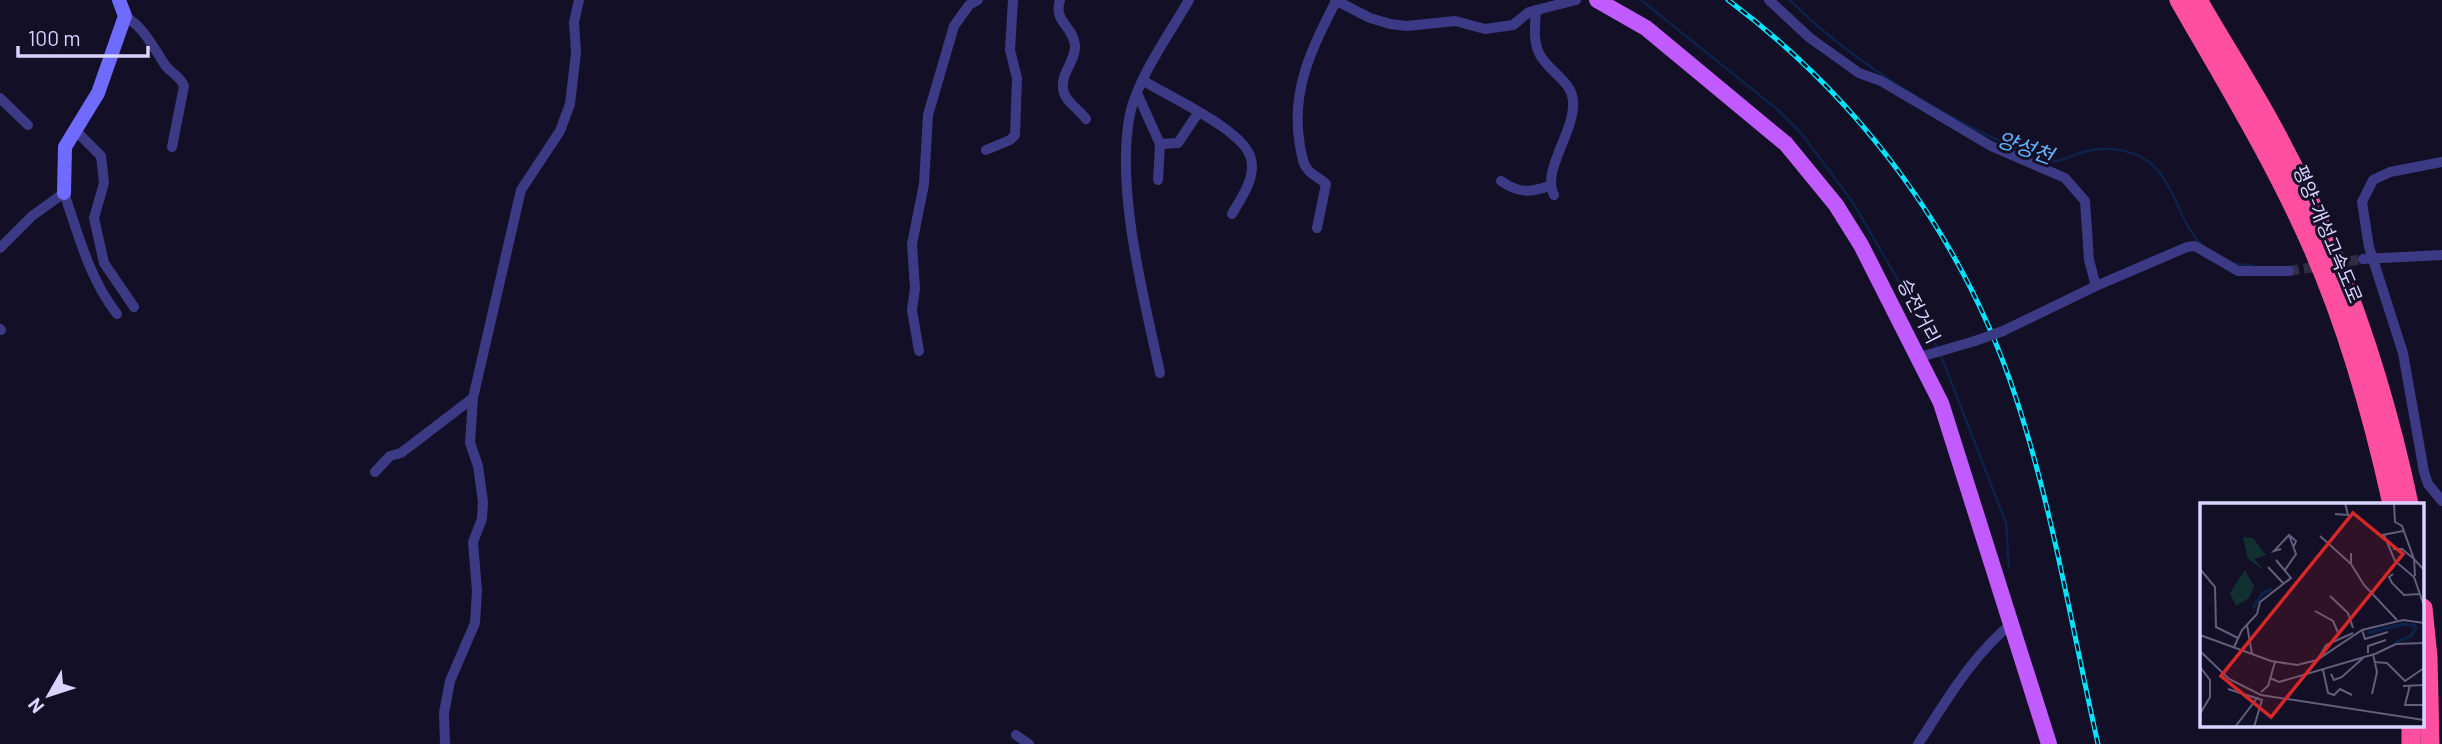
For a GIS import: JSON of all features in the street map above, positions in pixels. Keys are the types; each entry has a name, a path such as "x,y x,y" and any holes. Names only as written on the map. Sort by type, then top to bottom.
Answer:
{"highway":[{"name":"평양-개성고속도로","path":"2179,0 2256,133 2314,251 2376,431 2392,503"},
{"name":"평양-개성고속도로","path":"2198,0 2271,124 2329,246 2364,333 2392,426 2409,503"},
{"path":"2424,618 2428,657 2430,744"},
{"path":"2411,726 2412,744"}],"main road":[{"name":"승전거리","path":"1597,0 1646,28 1786,144 1836,205 1932,354 1941,403 2049,744"}],"street":[{"path":"119,0 125,16 149,35 166,66 180,78 184,86 172,147"},
{"path":"446,744 444,713 450,681 475,623 477,591 473,542 482,519 483,502 478,466 470,443 474,398 521,191 561,131 570,104 576,53 574,22 579,0"},
{"path":"919,351 912,310 915,288 912,244 924,184 928,115 942,59 954,26 969,5 978,0"},
{"path":"986,150 1010,140 1015,135 1017,78 1010,50 1013,0"},
{"path":"1060,0 1058,17 1075,44 1064,74 1063,90 1066,98 1086,119"},
{"path":"1160,373 1128,209 1128,137 1137,93 1189,0"},
{"path":"1317,228 1326,184 1307,170 1303,161 1297,128 1298,88 1312,49 1335,0 1370,19 1407,26 1455,20 1485,29 1513,24 1523,15 1536,10 1576,0"},
{"path":"1769,0 1810,38 1859,73 1881,80 1991,146 2065,178 2075,186 2085,201 2089,260 2096,286"},
{"path":"1501,181 1520,192 1551,190 1550,173 1567,137 1574,99 1566,83 1538,52 1536,10"},
{"path":"117,314 99,292 89,271 64,193 65,147 98,93 125,16"},
{"path":"1143,81 1240,139 1251,158 1247,187 1232,214"},
{"path":"1137,93 1160,144 1158,180"},
{"path":"0,98 27,125"},
{"path":"1160,144 1178,143 1198,113"},
{"path":"75,130 101,156 104,183 94,218 104,263 134,307"},
{"path":"2442,162 2390,172 2373,180 2362,202 2368,259 2403,353 2424,472 2428,484 2442,501"},
{"path":"0,248 32,216 64,193"},
{"path":"1932,354 2003,331 2096,286 2195,246 2238,271 2289,271"},
{"path":"2368,259 2442,255"},
{"path":"375,472 390,456 401,453 474,398"},
{"path":"1918,744 1961,676 1987,644 2012,623"},
{"path":"1016,735 1029,744"}],"waterway":[{"path":"1641,0 1778,110 1801,133 1852,201 1937,347"},
{"name":"양성천","path":"1790,0 1837,42 1892,81 1949,115 2025,153 2054,161 2089,151 2116,149 2142,158 2150,163 2165,181 2187,225 2201,244"},
{"name":"양성천","path":"2233,263 2254,266"},
{"path":"1940,353 2006,523 2009,568"}],"tunnel":[{"path":"2289,271 2363,259"}],"railway":[{"path":"1728,0 1777,39 1822,82 1864,128 1903,177 1968,283 1994,339 2029,440 2051,526 2098,744"}]}
